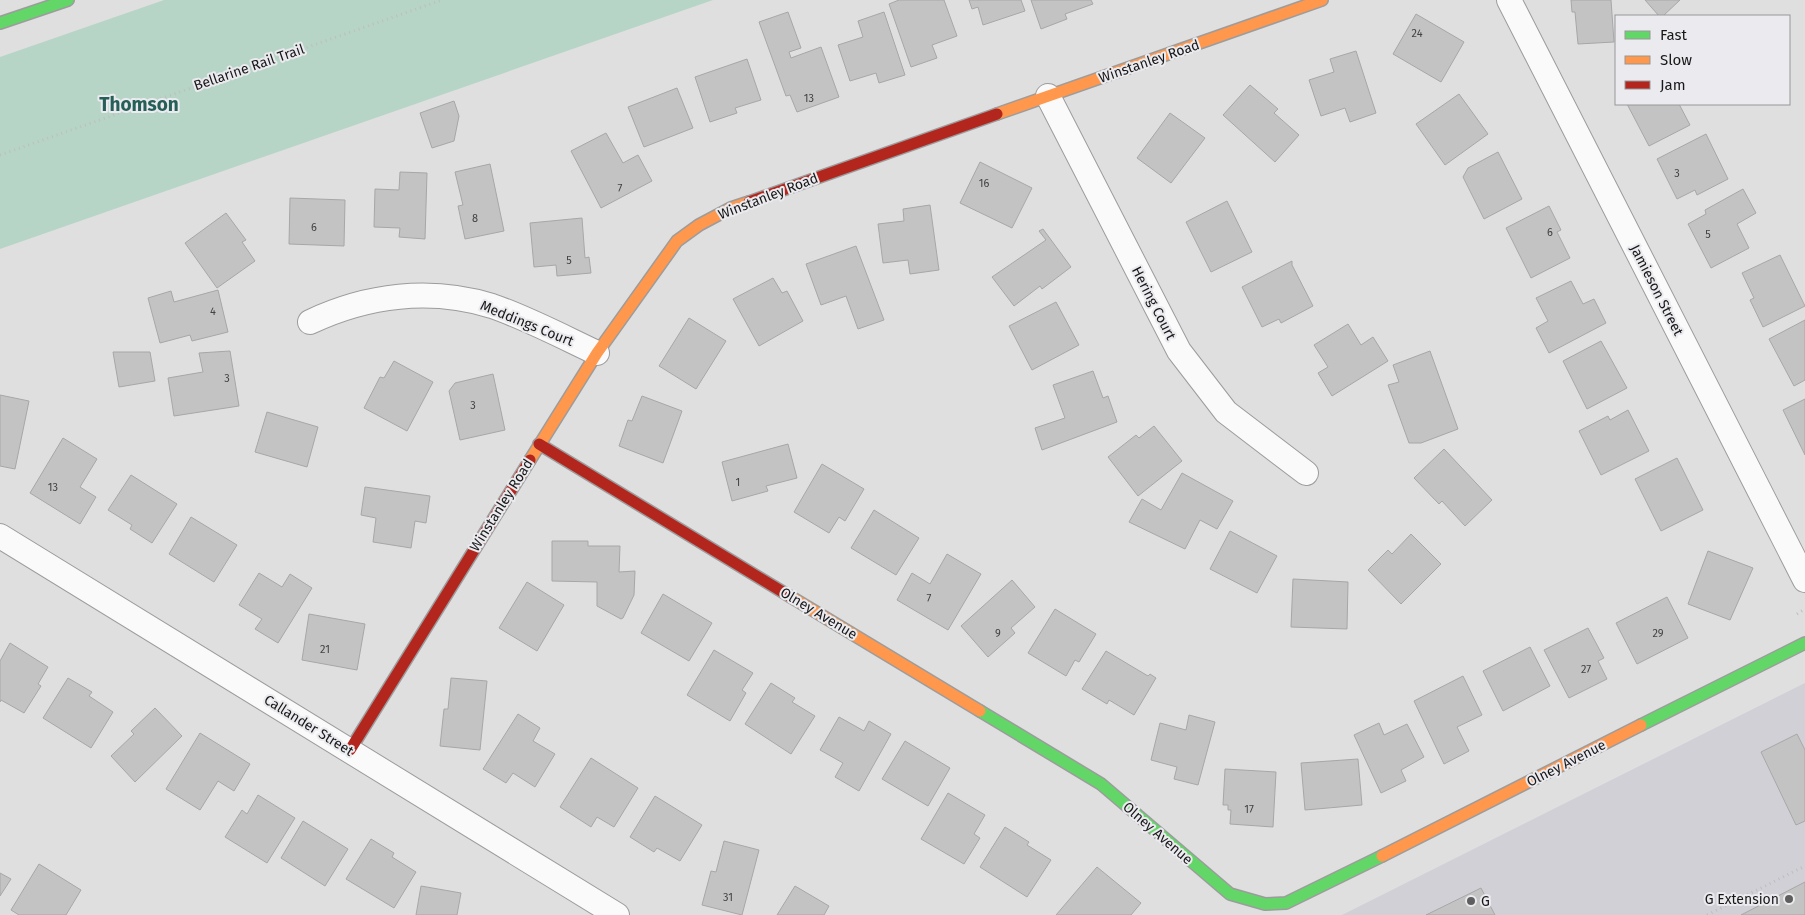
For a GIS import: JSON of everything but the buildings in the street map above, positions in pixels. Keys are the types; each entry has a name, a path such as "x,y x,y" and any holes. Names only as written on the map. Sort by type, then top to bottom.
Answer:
{"street":[{"path":"0,23 68,0"},
{"name":"Winstanley Road","path":"350,750 596,353 677,241 699,225 731,208 1322,0"},
{"name":"Jamieson Street","path":"1509,0 1805,580"},
{"name":"Hering Court","path":"1048,96 1179,351 1226,412 1306,473"},
{"name":"Meddings Court","path":"310,322 337,309 370,300 414,296 456,298 492,307 596,353"},
{"name":"Olney Avenue","path":"539,444 1101,784 1230,894 1265,904 1286,903 1299,898 1805,643"},
{"name":"Callander Street","path":"0,536 617,915"}],"path":[{"name":"Bellarine Rail Trail","path":"0,155 442,0"},
{"path":"1707,915 1805,866"}],"shaded area":[{"path":"1805,683 1805,915 1342,915"}],"green space":[{"path":"164,0 713,0 0,249 0,57"}],"traffic: fast":[{"path":"0,23 68,0"},
{"path":"1641,725 1805,643"},
{"path":"980,711 1101,784 1230,894 1265,904 1286,903 1382,856"}],"traffic: slow":[{"path":"997,114 1322,0"},
{"path":"530,460 597,353 677,241 699,225 731,208 749,202"},
{"path":"791,597 980,711"},
{"path":"1382,856 1641,725"}],"traffic: jam":[{"path":"749,202 997,114"},
{"path":"539,444 791,597"},
{"path":"350,750 530,460"}],"place":[{"name":"G Extension","path":"1789,899"},
{"name":"G","path":"1471,901"}],"district":[{"name":"Thomson","path":"139,104"}]}
